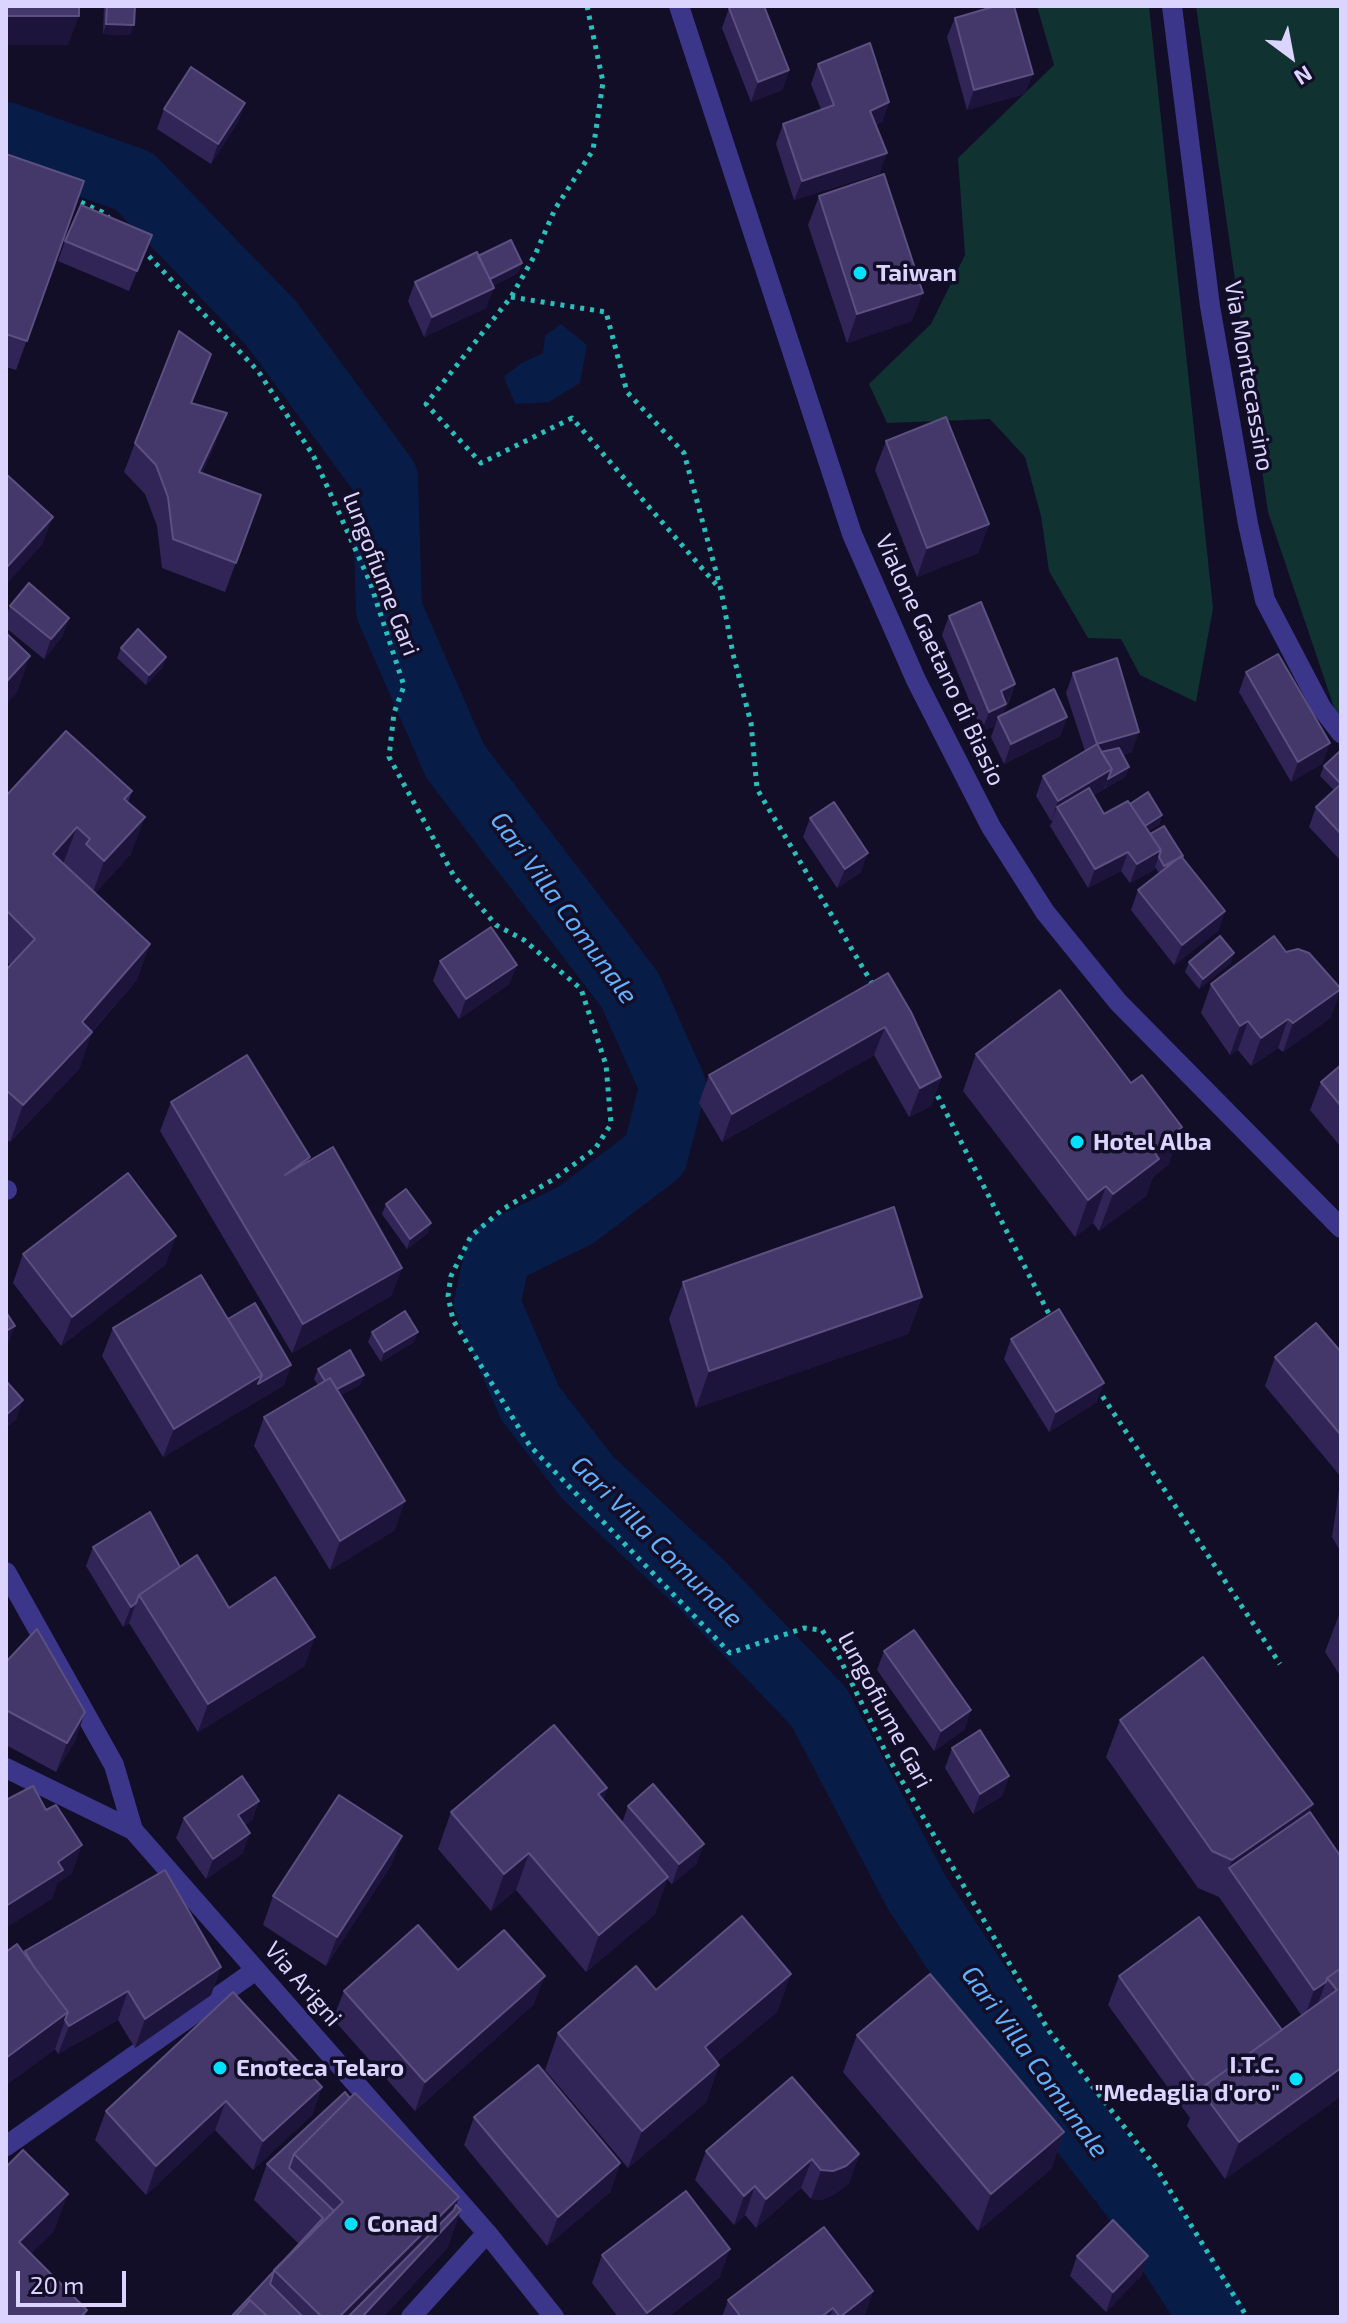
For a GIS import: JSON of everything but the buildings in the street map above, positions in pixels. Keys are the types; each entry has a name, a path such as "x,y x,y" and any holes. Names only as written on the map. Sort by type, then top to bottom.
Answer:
{"street":[{"name":"Vialone Gaetano di Biasio","path":"679,6 852,534 916,680 991,827 1045,912 1118,1002 1341,1228"},
{"name":"Via Montecassino","path":"1172,6 1210,306 1248,524 1265,600 1321,707 1341,733"},
{"path":"6,1572 114,1765 133,1830"},
{"name":"Via Arigni","path":"6,1768 133,1830 487,2233 554,2317"},
{"path":"6,2146 256,1970"},
{"path":"411,2317 487,2233"}],"path":[{"path":"587,6 603,82 593,150 555,209 535,255 511,297 426,404 481,463 572,418 721,590"},
{"path":"60,192 102,212 112,221"},
{"name":"lungofiume Gari","path":"140,248 258,371 313,455 370,582 404,686 394,713 389,757 454,876 496,925 524,940 581,989 602,1050 611,1124 595,1149 554,1179 503,1209 471,1236 451,1276 448,1296 453,1320 530,1446 730,1653 804,1628 822,1630 837,1653 889,1759 1049,2031 1155,2166 1247,2317"},
{"path":"511,297 606,312 627,392 684,453 721,590 751,723 757,789 880,996"},
{"path":"928,1078 1060,1331"},
{"path":"1095,1384 1280,1664"}],"green space":[{"path":"1037,6 1149,6 1213,608 1196,702 1140,675 1121,639 1088,638 1049,571 1041,516 1025,457 990,419 887,423 869,384 931,324 965,255 958,158 1054,65"},
{"path":"1196,6 1341,6 1341,728 1268,512"}],"water":[{"path":"561,324 587,345 580,383 549,402 515,404 504,377 520,364 543,353 545,336"}],"waterway":[{"name":"Gari Villa Comunale","path":"6,135 134,181 271,323 385,478 389,610 455,761 630,990 673,1086 655,1155 576,1215 498,1253 487,1304 530,1403 588,1478 701,1584 819,1707 917,1893 1024,2055 1134,2197 1212,2317"}],"place":[{"name":"Taiwan","path":"860,273"},
{"name":"Hotel Alba","path":"1077,1142"},
{"name":"Enoteca Telaro","path":"220,2068"},
{"name":"I.T.C. \"Medaglia d'oro\"","path":"1296,2079"},
{"name":"Conad","path":"351,2224"}]}
